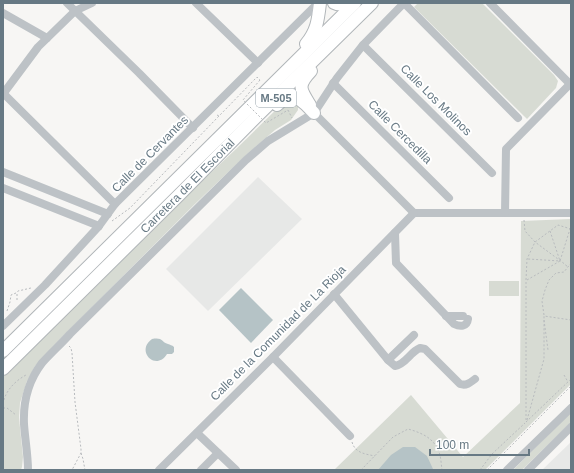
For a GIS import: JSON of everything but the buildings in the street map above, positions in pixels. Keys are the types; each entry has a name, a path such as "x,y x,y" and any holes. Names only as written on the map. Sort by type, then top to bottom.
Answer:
{"highway":[{"name":"M-505","path":"291,66 312,38 317,25 319,3"},
{"path":"334,3 343,5 346,3"},
{"name":"Carretera de El Escorial","path":"3,351 355,3"},
{"name":"Carretera de El Escorial","path":"3,370 372,3"},
{"name":"M-505","path":"314,113 302,93 302,82 378,3"},
{"name":"M-505","path":"180,194 284,99 293,96 314,113"}],"street":[{"path":"67,3 139,73 192,128"},
{"path":"92,3 75,11 38,47 3,94 116,204"},
{"path":"196,3 258,63"},
{"name":"Calle de Cervantes","path":"3,326 103,225 108,214 116,204 319,3"},
{"path":"28,469 24,407 34,376 42,363 246,160 268,141 314,113 333,83 363,45 404,3 518,118"},
{"path":"490,3 570,83 506,150 505,213"},
{"path":"3,13 47,38"},
{"name":"Calle Los Molinos","path":"363,45 492,173"},
{"name":"Calle Cercedilla","path":"333,83 449,198"},
{"path":"314,113 414,213 571,213"},
{"path":"3,172 108,214"},
{"path":"3,188 103,225"},
{"path":"41,202 47,189"},
{"name":"Calle de la Comunidad de La Rioja","path":"159,470 273,357 414,213"},
{"path":"395,233 396,263 454,324 463,326 468,321 466,318"},
{"path":"334,294 388,360 396,366 401,365 420,348 425,349 460,384 468,384 475,379"},
{"path":"388,360 414,335"},
{"path":"273,357 350,436"},
{"path":"507,470 571,408"},
{"path":"528,470 571,427"},
{"path":"197,432 236,470"},
{"path":"200,470 218,453"}],"path":[{"path":"103,225 130,208 257,77 260,80 243,100 266,123 288,110 295,124"},
{"path":"212,110 219,116"},
{"path":"523,213 525,231 535,242 566,265 567,268"},
{"path":"526,280 560,261 571,229 558,225 535,242 528,259 526,280 526,422"},
{"path":"550,231 560,261"},
{"path":"528,259 560,261"},
{"path":"548,350 542,301 549,280 556,273 564,272 571,263"},
{"path":"6,313 11,295 18,291 31,288"},
{"path":"16,293 17,304"},
{"path":"526,422 544,359 544,316"},
{"path":"544,316 571,320"},
{"path":"65,340 71,348 72,353 75,402 81,453 84,459 85,470"},
{"path":"3,404 7,392 14,383 28,374 34,376"},
{"path":"564,375 568,382"},
{"path":"480,470 492,454 571,380"},
{"path":"487,470 571,386"},
{"path":"3,408 7,408 16,415 24,415"},
{"path":"361,470 393,437 408,429 419,432 430,440 437,448 442,470"},
{"path":"350,436 353,446 357,451 375,456"},
{"path":"72,470 81,453"}],"shaded area":[{"path":"418,3 482,3 554,75 558,81 556,88 527,119 414,7"},
{"path":"286,100 298,103 298,110 291,120 275,130 246,155 195,204 35,366 27,381 20,403 19,418 23,457 22,467 21,470 3,470 3,377 134,245"},
{"path":"258,177 302,219 208,311 166,269"},
{"path":"571,219 571,384 485,470 334,470 411,395 463,457 520,403 521,221"},
{"path":"489,281 519,281 519,296 489,296"},
{"path":"241,288 273,320 251,343 219,310"},
{"path":"152,339 160,339 174,347 174,352 172,354 167,354 158,361 149,358 146,354 146,349 147,344"},
{"path":"571,412 571,422 522,470 513,470"},
{"path":"571,442 571,470 542,470"},
{"path":"403,447 415,447 427,456 433,469 378,470 391,455"}]}
